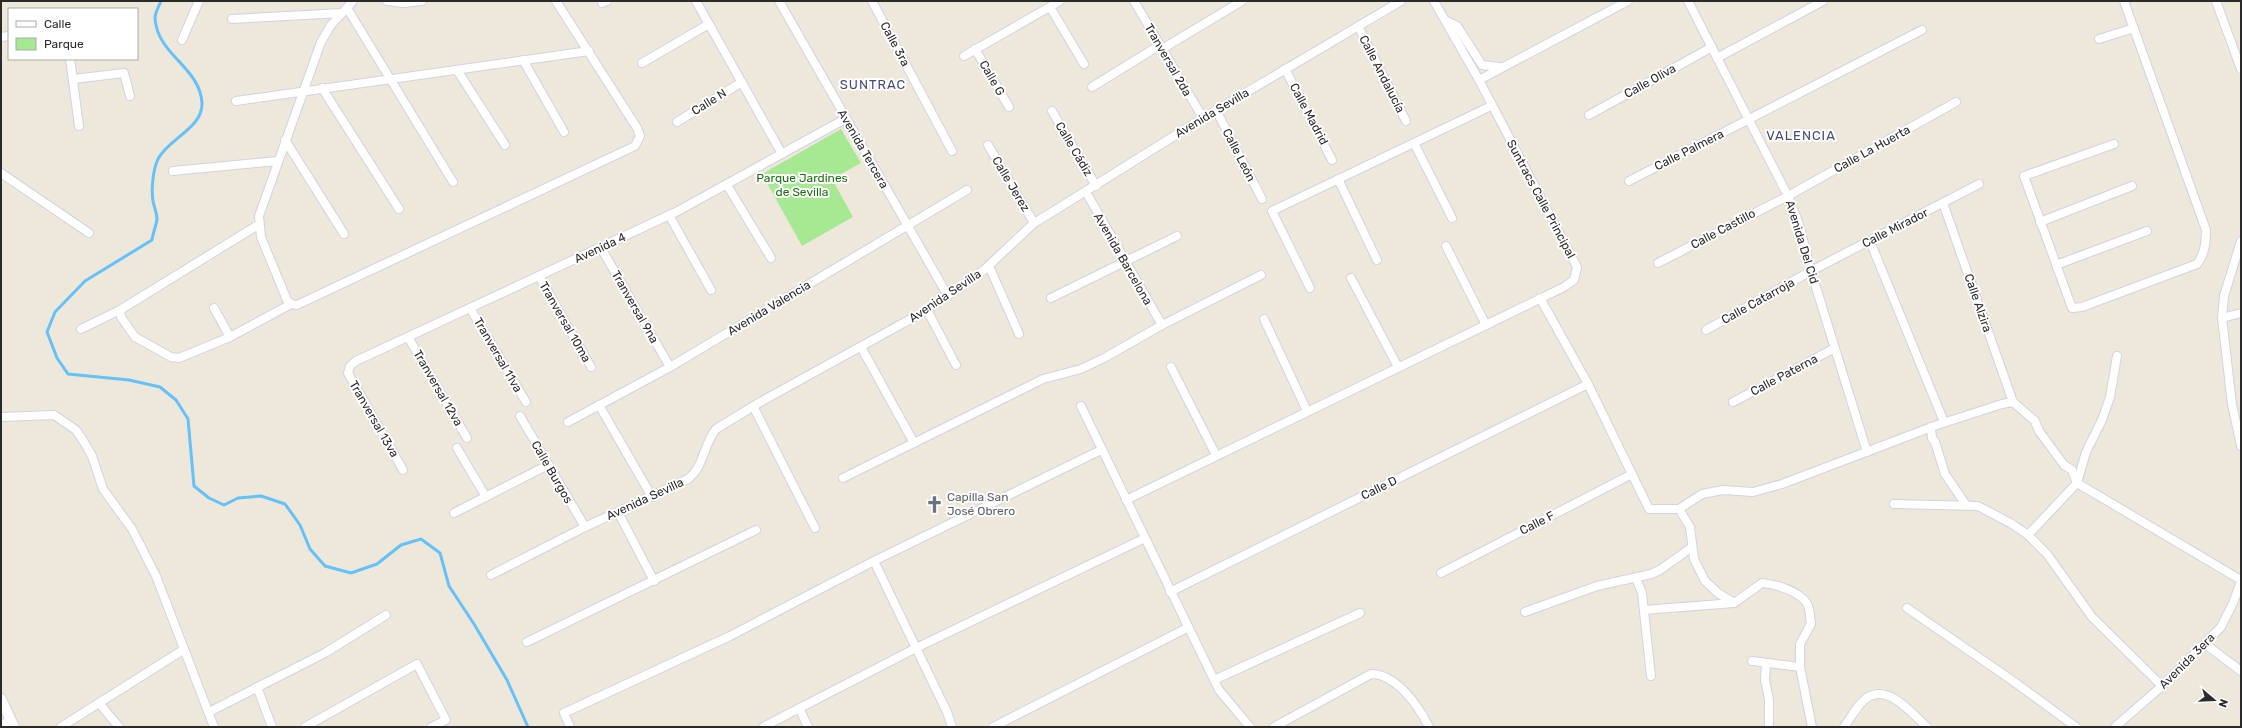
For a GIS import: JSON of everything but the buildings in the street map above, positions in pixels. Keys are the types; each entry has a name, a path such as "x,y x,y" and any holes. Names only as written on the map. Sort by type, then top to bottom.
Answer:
{"street":[{"path":"182,40 199,1"},
{"path":"353,1 331,24 321,42 302,91 259,216 258,225 267,251 287,300 291,304 297,305 635,146 640,136 638,128 556,1"},
{"path":"387,1 403,3 422,1"},
{"path":"696,1 782,154"},
{"name":"Avenida Tercera","path":"779,1 845,119 948,296"},
{"name":"Calle 3ra","path":"872,1 952,151"},
{"path":"964,56 1060,1"},
{"name":"Tranversal 2da","path":"1134,1 1203,118"},
{"path":"1092,87 1161,47 1229,4 1242,1"},
{"name":"Avenida Sevilla","path":"491,576 585,527 688,480 696,473 710,436 716,429 753,406 927,310 989,266 1034,223 1096,186 1216,110 1401,1"},
{"name":"Suntracs Calle Principal","path":"1126,500 1564,287 1574,280 1577,267 1479,80 1434,1"},
{"path":"1479,80 1628,1"},
{"name":"Avenida Del Cid","path":"1688,1 1788,196 1799,224 1811,271 1867,452"},
{"path":"1717,58 1824,1"},
{"path":"2114,144 2024,176 2072,308 2077,308 2197,264 2203,252 2206,230 2124,1"},
{"path":"2216,1 2241,68"},
{"path":"1050,7 1084,64"},
{"path":"232,19 344,11"},
{"path":"344,11 391,79 453,182"},
{"path":"1445,20 1457,26 1482,65 1490,67 1503,67"},
{"path":"642,63 709,24"},
{"name":"Calle Andalucía","path":"1358,26 1406,121"},
{"path":"2099,39 2134,28"},
{"name":"Calle Palmera","path":"1629,181 1922,30"},
{"name":"Calle Oliva","path":"1589,115 1712,47"},
{"name":"Calle G","path":"976,49 1009,107"},
{"path":"236,100 589,52"},
{"path":"70,60 79,126"},
{"path":"523,60 564,132"},
{"name":"Calle Madrid","path":"1285,69 1332,160"},
{"path":"457,70 505,145"},
{"path":"72,79 124,73 130,96"},
{"name":"Calle N","path":"676,122 742,82"},
{"path":"322,88 399,209"},
{"name":"Calle La Huerta","path":"1788,196 1956,102"},
{"path":"1310,288 1272,211 1492,106"},
{"name":"Calle León","path":"1216,110 1262,199"},
{"name":"Calle Cádiz","path":"1052,112 1096,186"},
{"name":"Avenida 4","path":"350,366 356,361 670,215 845,119"},
{"path":"285,140 344,234"},
{"path":"1414,143 1452,218"},
{"name":"Calle Jerez","path":"988,145 1034,223"},
{"path":"173,171 278,161"},
{"path":"1,173 89,233"},
{"path":"1338,179 1377,260"},
{"path":"727,184 771,258"},
{"name":"Calle Mirador","path":"1811,271 1979,184"},
{"path":"2040,222 2132,186"},
{"name":"Avenida Valencia","path":"568,422 670,367 967,190"},
{"name":"Avenida Barcelona","path":"1086,192 1125,263 1162,325"},
{"name":"Calle Castillo","path":"1658,263 1788,196"},
{"name":"Calle Alzira","path":"1943,203 2013,402"},
{"path":"670,215 711,290"},
{"path":"81,329 120,310 258,225"},
{"path":"2056,264 2147,232"},
{"path":"1051,298 1125,263 1177,236"},
{"path":"1870,241 1944,422"},
{"path":"2241,241 2224,296 2222,318 2232,404 2241,446"},
{"path":"1446,246 1486,325"},
{"name":"Tranversal 9na","path":"600,248 670,367"},
{"path":"989,266 1019,334"},
{"name":"Calle Catarroja","path":"1706,330 1811,271"},
{"path":"843,478 1043,379 1080,369 1104,358 1162,325 1261,275"},
{"name":"Tranversal 10ma","path":"539,276 591,367"},
{"path":"1352,278 1398,367"},
{"path":"1540,298 1588,384 1649,509 1679,509 1702,494 1723,490 1753,492 1805,476 1944,422 2013,402 2035,421 2039,431 2064,465 2072,470 2077,483 2241,581"},
{"path":"120,310 121,317 135,337 171,357 186,356 230,337 291,304"},
{"path":"214,308 230,337"},
{"name":"Tranversal 11va","path":"470,308 526,402"},
{"path":"927,310 956,365"},
{"path":"2222,318 2241,313"},
{"path":"1264,320 1307,411"},
{"name":"Tranversal 12va","path":"408,337 467,438"},
{"path":"861,347 914,443"},
{"name":"Calle Paterna","path":"1733,402 1835,348"},
{"path":"2028,535 2077,483 2086,452 2102,420 2110,397 2118,356"},
{"name":"Tranversal 13va","path":"350,366 348,373 403,470"},
{"path":"1171,367 1216,455"},
{"name":"Calle D","path":"1170,592 1588,384"},
{"path":"599,405 652,497"},
{"path":"753,406 815,528"},
{"path":"1080,406 1126,500 1143,539 1218,690 1250,727"},
{"path":"1,417 54,415 76,430 92,456 102,489 132,529 156,576 183,650 214,727"},
{"name":"Calle Burgos","path":"520,416 585,527"},
{"path":"1931,427 1932,438 1935,442 1945,474 1966,505"},
{"path":"457,448 486,497"},
{"path":"570,727 564,713 730,636 874,561 1101,450"},
{"path":"454,513 548,465"},
{"name":"Calle F","path":"1441,573 1632,474"},
{"path":"1894,504 1978,506 2028,535 2047,554 2092,617 2162,686"},
{"path":"1679,509 1690,527 1694,559 1705,581 1718,593 1734,603"},
{"path":"618,512 654,581"},
{"path":"528,642 756,530"},
{"path":"762,727 916,648 1143,539"},
{"path":"1525,612 1597,586 1636,578 1660,570 1692,547"},
{"path":"874,561 952,727"},
{"path":"1636,578 1642,594 1651,676"},
{"name":"Avenida 3era","path":"2115,727 2162,686 2206,644 2220,627 2233,603 2241,581"},
{"path":"1644,610 1734,603 1762,583 1774,584 1789,590 1808,604 1811,624 1800,644 1800,667 1812,727"},
{"path":"1907,608 2013,681 2076,727"},
{"path":"1214,680 1360,613"},
{"path":"209,712 325,653 386,615"},
{"path":"994,727 1187,628"},
{"path":"2206,644 2241,671"},
{"path":"61,727 183,650"},
{"path":"1752,662 1800,667"},
{"path":"1766,663 1764,680 1769,700 1769,727"},
{"path":"305,727 417,664 446,720 431,727"},
{"path":"1274,727 1372,674 1378,674 1394,682 1406,693 1428,727"},
{"path":"257,687 272,727"},
{"path":"1844,727 1860,705 1870,696 1879,695 1892,696 1927,727"},
{"path":"1,699 8,724"},
{"path":"99,703 118,727"},
{"path":"799,708 808,727"}],"green space":[{"name":"Parque Jardines de Sevilla","path":"841,129 861,163 832,179 853,217 802,246 762,174"}],"waterway":[{"path":"161,1 155,16 158,31 170,52 194,80 202,103 201,112 191,126 169,145 156,163 152,191 157,219 152,240 85,281 55,312 47,332 57,358 68,374 129,380 160,387 176,400 188,419 194,486 209,498 224,505 238,498 261,496 285,504 300,525 310,549 325,566 351,573 377,564 401,545 421,539 440,553 449,586 474,624 507,680 528,727"}],"place":[{"name":"Capilla San José Obrero","path":"934,504"}],"district":[{"name":"SUNTRAC","path":"873,84"},
{"name":"VALENCIA","path":"1801,135"}]}
